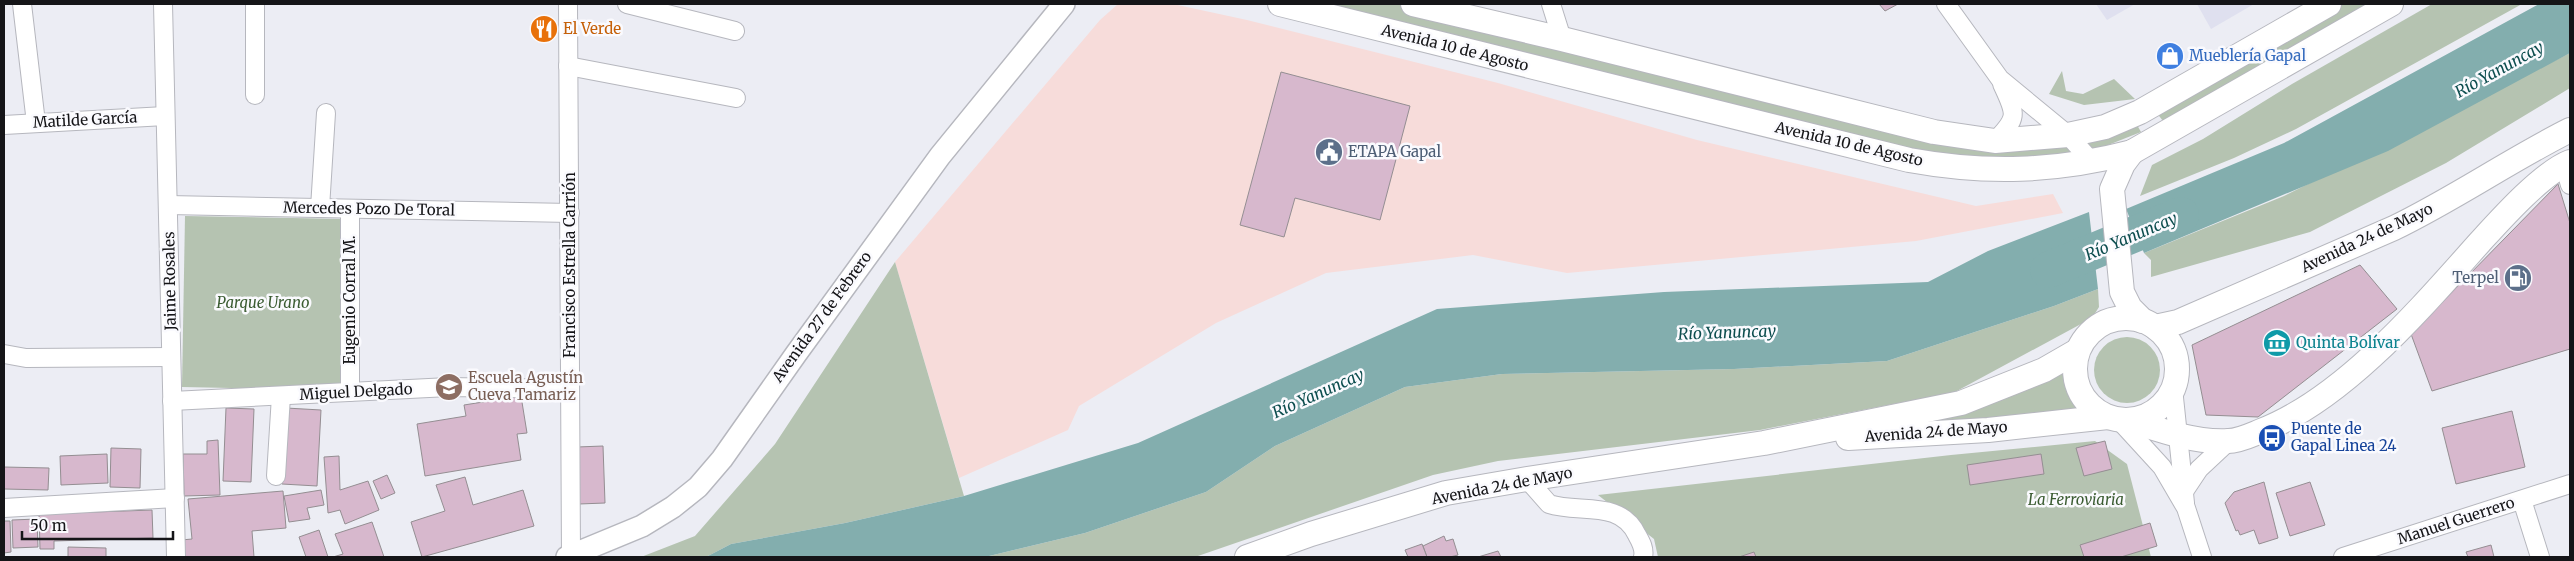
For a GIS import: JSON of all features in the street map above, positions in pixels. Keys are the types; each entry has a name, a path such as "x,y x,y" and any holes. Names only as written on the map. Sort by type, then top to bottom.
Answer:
{"main road":[{"name":"Avenida 10 de Agosto","path":"1280,4 1909,160 1942,166 1994,170 2092,162 2132,152 2391,4"},
{"name":"Avenida 10 de Agosto","path":"1413,4 1562,38 1934,132 1995,141 2068,135 2105,127 2140,112 2329,4"},
{"name":"Avenida 24 de Mayo","path":"2149,324 2178,322 2394,228 2427,212 2517,157 2570,130"},
{"path":"2122,292 2114,307 2084,339 2077,351 2074,371 2079,390 2091,407 2118,419 2150,414 2168,398 2173,388 2177,361 2166,336 2130,308 2122,292 2112,189 2123,164 2132,152"},
{"path":"2092,162 2112,189"},
{"name":"Avenida 24 de Mayo","path":"1764,443 1988,430 2118,419 2177,435 2229,441 2280,424 2321,400 2372,355 2422,305 2497,223 2544,178 2568,170"},
{"path":"2094,328 2118,318 2149,324"},
{"name":"Avenida 24 de Mayo","path":"1247,557 1312,534 1446,493 1764,443 1961,402 2044,370 2077,351"}],"street":[{"path":"22,4 36,123"},
{"name":"Jaime Rosales","path":"163,4 176,557"},
{"path":"255,4 255,96"},
{"name":"Francisco Estrella Carrión","path":"566,4 570,213 569,557"},
{"path":"627,4 735,31"},
{"name":"Avenida 27 de Febrero","path":"569,557 642,526 673,507 698,487 722,459 940,156 1043,33 1064,4"},
{"name":"Avenida 27 de Febrero","path":"1043,33 1076,4"},
{"path":"1551,4 1562,38"},
{"path":"1946,4 2000,79 2014,108 2014,117 2011,125 1995,141"},
{"path":"568,66 736,98"},
{"path":"2000,79 2068,135 2092,162"},
{"path":"320,208 326,112"},
{"name":"Matilde García","path":"4,125 165,116"},
{"name":"Mercedes Pozo De Toral","path":"168,205 570,213"},
{"name":"Eugenio Corral M.","path":"350,209 350,392"},
{"path":"4,354 26,358 172,357"},
{"name":"Miguel Delgado","path":"172,401 449,387 570,389"},
{"path":"2173,388 2186,508 2202,557"},
{"path":"276,476 281,396"},
{"path":"2118,419 2162,467 2186,508"},
{"path":"2184,490 2199,468 2229,441"},
{"path":"1527,479 1548,504 1605,510 1630,522 1641,542 1643,557"},
{"name":"Manuel Guerrero","path":"2343,557 2386,551 2570,484"},
{"path":"4,508 175,498"},
{"path":"2522,500 2540,557"}],"shaded area":[{"path":"1118,4 1173,4 1247,20 1498,83 1697,140 1976,206 2053,194 2063,213 1916,241 1567,273 1473,255 1326,273 1216,323 1079,406 1068,430 959,478 895,262 1100,20"},
{"path":"2096,4 2135,4 2107,20"},
{"path":"2197,4 2254,4 2211,29"}],"green space":[{"path":"1280,4 1413,4 1934,132 2068,135 2092,162 1994,170"},
{"path":"2343,4 2367,4 2163,121 2156,112"},
{"path":"2432,4 2522,4 2296,129 2234,158 2140,196 2152,165 2203,139 2292,84"},
{"path":"2570,53 2570,88 2446,163 2310,232 2151,277 2151,260 2144,253 2284,196"},
{"path":"2062,71 2066,91 2083,94 2114,79 2135,99 2084,105 2049,94"},
{"path":"2136,123 2141,132 2093,151 2087,142"},
{"name":"Parque Urano","path":"185,216 344,219 341,390 182,387"},
{"path":"895,262 964,496 845,523 731,544 706,557 641,557 695,536 775,444"},
{"path":"2098,289 2099,307 2092,318 1955,392 1760,430 1498,461 1433,475 1195,557 985,557 1085,533 1206,492 1275,446 1405,387 1502,374 1734,369 1887,361 2054,306"},
{"path":"2127,337 2140,340 2150,347 2157,357 2160,370 2157,383 2150,393 2140,400 2127,403 2114,400 2104,393 2097,383 2094,370 2097,357 2104,347 2114,340"},
{"path":"2070,364 2075,392 2088,410 1800,438"},
{"name":"La Ferroviaria","path":"2095,441 2127,464 2151,557 1658,557 1654,539 1598,495 1951,455"}],"water":[{"path":"2539,4 2570,4 2570,53 2388,151 2144,253 2126,209 2284,143"},
{"path":"2089,212 2098,289 2054,306 1887,361 1734,369 1502,374 1405,387 1275,446 1206,492 1085,533 985,557 706,557 731,544 845,523 964,496 1138,443 1437,309 1664,292 1928,282 1988,251"}],"building":[{"path":"1879,4 1898,4 1885,11"},
{"name":"ETAPA Gapal","path":"1281,72 1410,106 1380,220 1295,198 1284,237 1240,225"},
{"name":"Terpel","path":"2558,184 2570,223 2570,349 2432,391 2411,334"},
{"name":"Quinta Bolívar","path":"2360,265 2397,309 2258,417 2206,415 2192,345"},
{"path":"521,396 527,433 517,434 521,460 425,476 417,424 466,416 464,405"},
{"path":"226,408 254,409 251,482 223,481"},
{"path":"286,408 321,410 317,486 282,484"},
{"path":"2512,411 2525,467 2456,484 2442,428"},
{"path":"218,440 220,495 184,496 183,454 207,454 207,441"},
{"path":"2105,441 2112,469 2084,476 2076,448"},
{"path":"603,446 605,503 579,504 577,447"},
{"path":"111,448 141,449 140,488 110,487"},
{"path":"107,454 108,483 61,485 60,456"},
{"path":"2041,454 2044,474 1970,485 1967,465"},
{"path":"339,456 340,490 368,481 379,510 345,524 340,510 328,513 324,457"},
{"path":"4,467 49,468 48,490 4,489"},
{"path":"387,475 395,493 381,499 373,481"},
{"path":"465,477 473,505 523,490 534,526 422,557 411,522 445,511 436,485"},
{"path":"2264,482 2278,538 2259,544 2254,530 2240,535 2238,530 2236,531 2225,503 2234,492"},
{"path":"2310,482 2325,525 2290,536 2276,493"},
{"path":"321,490 324,505 307,508 310,519 289,522 284,496"},
{"path":"283,491 286,528 252,531 254,557 182,557 181,540 192,539 188,499"},
{"path":"152,510 153,538 54,541 54,549 40,549 39,514"},
{"path":"37,519 38,547 13,548 12,520"},
{"path":"4,521 10,521 11,552 4,553"},
{"path":"372,522 384,557 333,557 343,554 335,534"},
{"path":"2150,523 2157,546 2121,557 2084,557 2080,545"},
{"path":"319,530 328,557 306,557 299,537"},
{"path":"1444,536 1446,541 1453,539 1458,555 1427,557 1423,546"},
{"path":"1422,544 1427,557 1408,557 1405,550"},
{"path":"2491,545 2494,557 2468,557 2466,552"},
{"path":"68,547 106,548 106,557 68,557"},
{"path":"1498,551 1501,557 1478,557"},
{"path":"1754,552 1756,557 1739,557"}],"waterway":[{"name":"Río Yanuncay","path":"2048,270 2181,215"}],"place":[{"name":"El Verde","path":"544,29"},
{"name":"Mueblería Gapal","path":"2170,56"},
{"name":"ETAPA Gapal","path":"1329,152"},
{"name":"Terpel","path":"2518,278"},
{"name":"Quinta Bolívar","path":"2277,343"},
{"name":"Escuela Agustín Cueva Tamariz","path":"449,387"},
{"name":"Puente de Gapal Linea 24","path":"2272,438"}]}
